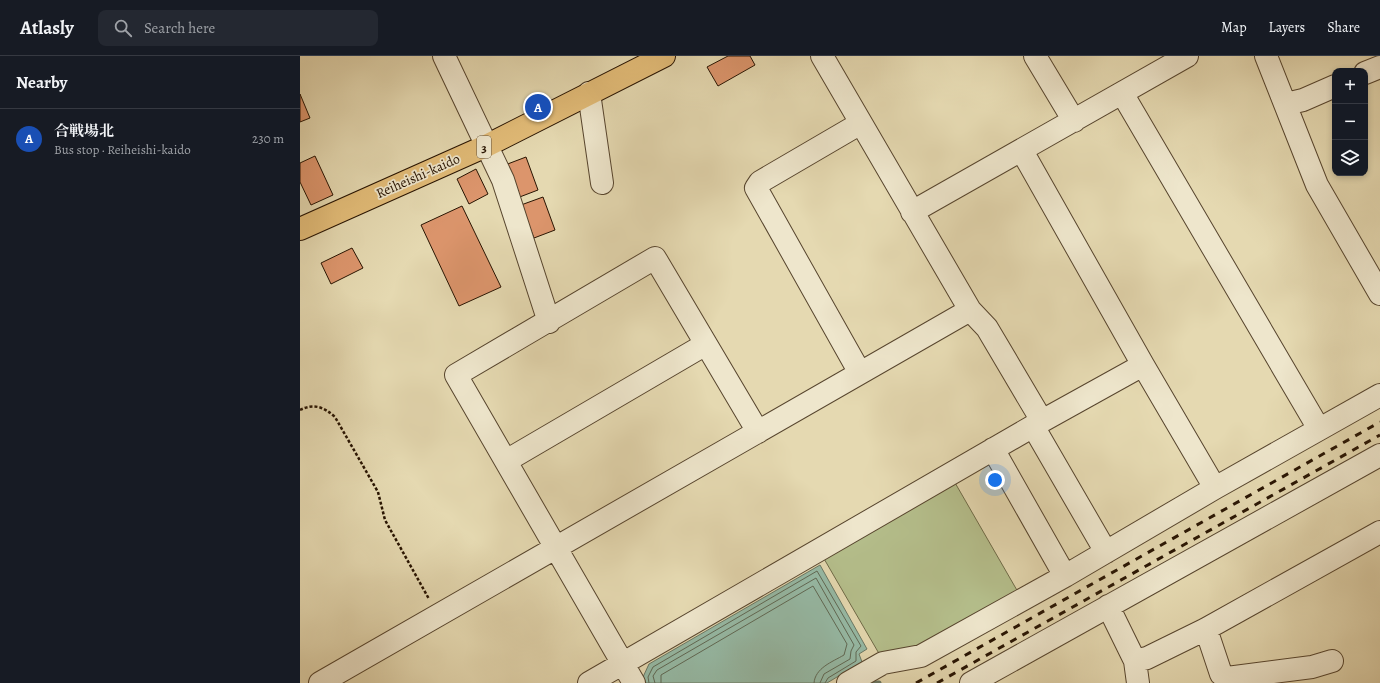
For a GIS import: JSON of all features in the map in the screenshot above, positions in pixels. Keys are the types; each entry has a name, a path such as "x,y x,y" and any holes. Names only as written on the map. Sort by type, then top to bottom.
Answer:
{"main road":[{"name":"Reiheishi-kaido","path":"300,229 486,146 664,56"}],"street":[{"path":"444,56 503,180 549,322"},
{"path":"822,56 970,310 987,328 1106,552"},
{"path":"1035,56 1074,121"},
{"path":"912,212 1022,151 1187,56"},
{"path":"1266,56 1317,185 1380,294"},
{"path":"1368,72 1380,67"},
{"path":"1286,104 1303,100 1332,87"},
{"path":"590,93 602,183"},
{"path":"1122,93 1319,429"},
{"path":"860,373 756,188 760,182 861,123"},
{"path":"1022,151 1143,365 1215,488"},
{"path":"634,683 456,375 549,322 655,258 758,432"},
{"path":"320,683 970,310"},
{"path":"506,461 706,344"},
{"path":"589,683 1037,424 1143,365"},
{"path":"848,683 883,663 921,656 1065,576 1215,488 1380,395"},
{"path":"993,450 1065,576"},
{"path":"971,683 1380,455"},
{"path":"1135,661 1147,658 1206,629 1380,532"},
{"path":"1108,606 1135,661 1138,683"},
{"path":"1206,629 1221,674 1227,678 1320,670"}],"path":[{"path":"300,410 318,406 328,411 335,417 378,492 385,520 438,615"}],"shaded area":[{"path":"954,481 1018,592 920,647 881,657 823,557"}],"water":[{"path":"820,565 867,649 859,654 862,662 827,683 646,683 643,677 649,664"}],"building":[{"path":"728,56 750,56 755,65 718,86 707,67"},
{"path":"300,94 310,118 300,122"},
{"path":"315,156 333,195 311,205 300,182 300,163"},
{"path":"526,157 538,190 517,198 505,165"},
{"path":"476,169 488,194 469,204 457,179"},
{"path":"543,197 555,230 534,238 521,205"},
{"path":"462,206 501,287 459,306 421,225"},
{"path":"352,248 363,268 331,284 321,263"}],"waterway":[{"path":"872,683 879,683"}],"railway":[{"path":"916,683 1380,422"},
{"path":"937,683 1380,435"}],"place":[{"name":"合戦場北","path":"538,107"}]}
